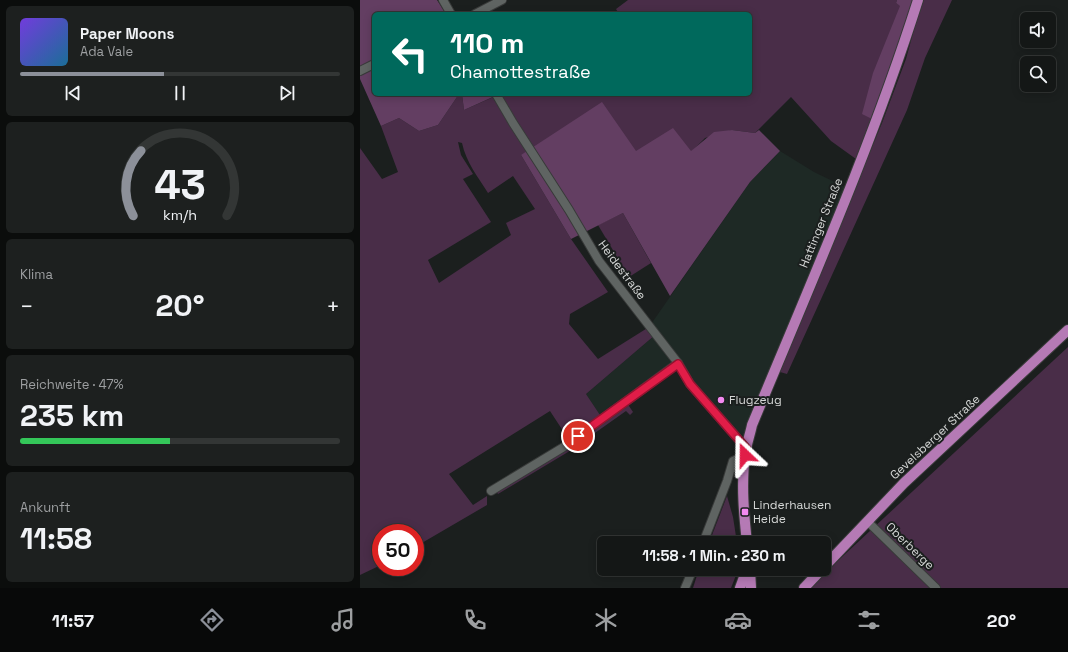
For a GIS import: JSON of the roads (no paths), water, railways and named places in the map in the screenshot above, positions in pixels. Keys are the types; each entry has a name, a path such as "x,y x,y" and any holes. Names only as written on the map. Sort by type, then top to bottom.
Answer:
{"main road":[{"name":"Hattinger Straße","path":"747,536 743,483 746,452 752,426 877,118 901,54 918,0"},
{"name":"Gevelsberger Straße","path":"831,559 915,473 1068,330"},
{"path":"740,588 747,576"},
{"path":"750,576 751,588"},
{"path":"751,576 756,588"},
{"name":"Gevelsberger Straße","path":"804,588 815,576"}],"street":[{"path":"443,0 450,12"},
{"path":"479,12 502,0"},
{"path":"360,70 372,65"},
{"name":"Heidestraße","path":"497,96 569,210 599,261 678,364 690,384 746,452"},
{"path":"491,491 567,445 678,364"},
{"path":"706,536 727,481 733,461 746,452"},
{"name":"Oberberge","path":"867,521 936,588"},
{"path":"685,588 690,576"}],"place":[{"name":"Flugzeug","path":"721,400"},
{"name":"Linderhausen Heide","path":"745,512"}]}
